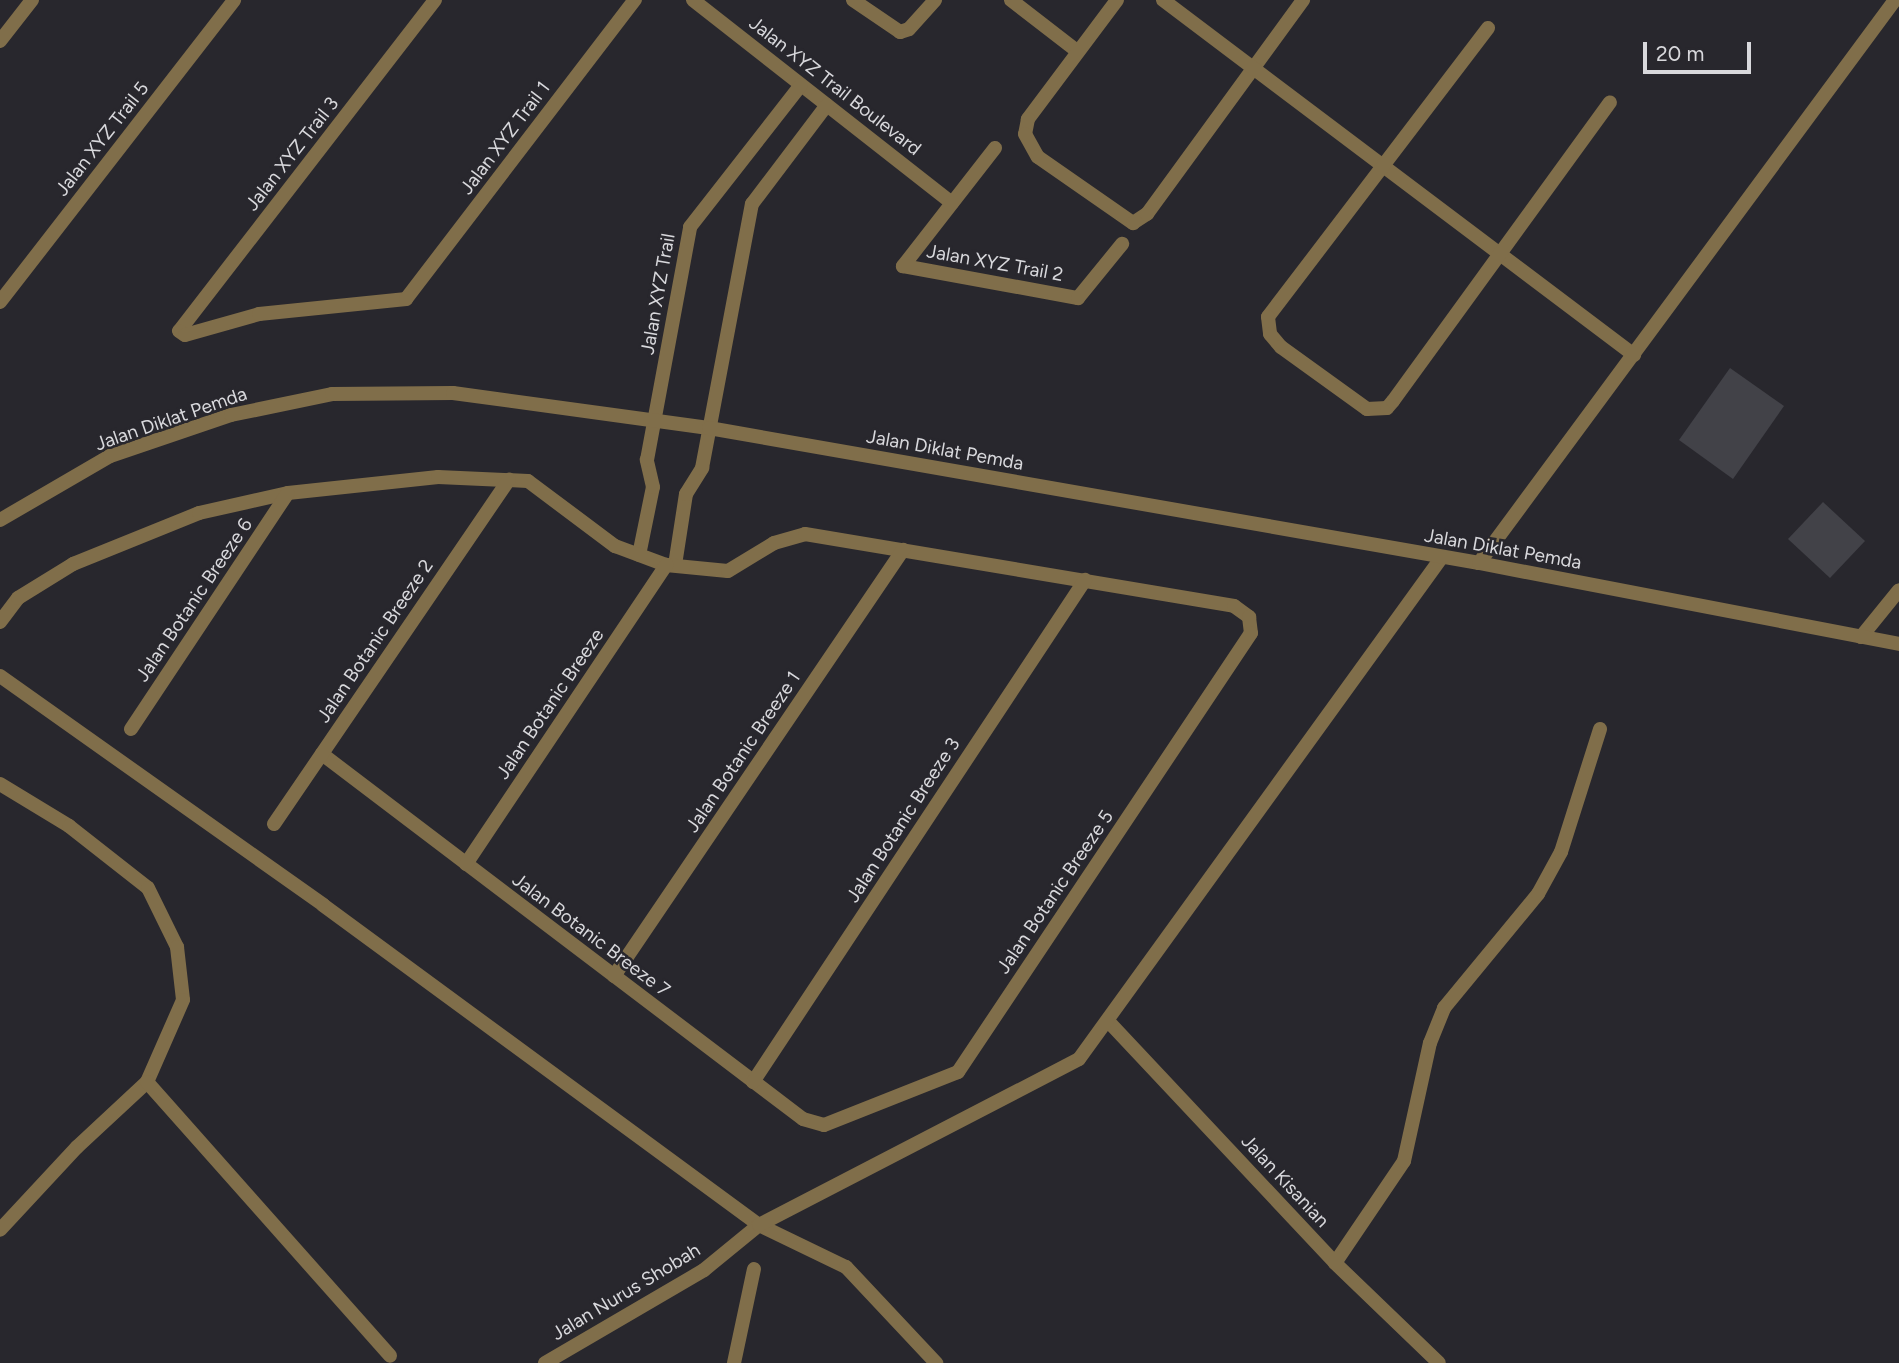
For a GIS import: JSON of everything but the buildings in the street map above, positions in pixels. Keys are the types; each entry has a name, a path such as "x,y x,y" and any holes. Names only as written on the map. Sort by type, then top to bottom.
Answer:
{"street":[{"path":"0,41 32,0"},
{"name":"Jalan XYZ Trail 5","path":"0,302 234,0"},
{"name":"Jalan XYZ Trail 3","path":"406,299 259,314 185,335 179,331 435,0"},
{"name":"Jalan XYZ Trail 1","path":"406,299 635,0"},
{"name":"Jalan XYZ Trail Boulevard","path":"693,0 953,203"},
{"path":"853,0 900,32 909,29 935,0"},
{"path":"1012,0 1077,51"},
{"path":"1117,0 1028,119 1029,146 1133,223 1147,214 1251,66 1303,0"},
{"path":"1163,0 1385,163 1616,344 1634,355"},
{"path":"1479,564 1895,0"},
{"path":"1488,27 1268,317 1270,334 1281,347 1367,409 1387,408 1503,255 1610,102"},
{"name":"Jalan XYZ Trail","path":"654,422 690,227 801,85"},
{"path":"709,428 752,204 827,105"},
{"name":"Jalan XYZ Trail 2","path":"995,148 903,266 1078,298 1122,244"},
{"name":"Jalan Diklat Pemda","path":"0,520 110,456 231,415 332,394 453,393 709,428 1442,557 1899,645"},
{"path":"639,555 653,487 647,460 654,422"},
{"name":"Jalan Botanic Breeze","path":"466,864 670,565 686,494 702,468 709,428"},
{"path":"0,622 18,598 73,564 199,513 288,493 438,477 528,481 615,546 670,565 728,571 774,543 805,534 1085,580"},
{"name":"Jalan Botanic Breeze 2","path":"274,824 509,480"},
{"name":"Jalan Botanic Breeze 6","path":"131,729 288,493"},
{"name":"Jalan Botanic Breeze 1","path":"614,975 903,550"},
{"name":"Jalan Nurus Shobah","path":"545,1363 704,1270 759,1225 1079,1059 1442,557"},
{"name":"Jalan Botanic Breeze 5","path":"845,1119 958,1072 1251,632 1249,617 1234,607 1085,580"},
{"name":"Jalan Botanic Breeze 3","path":"753,1082 1085,580"},
{"path":"1861,637 1899,590"},
{"path":"0,676 312,897 759,1225 846,1267 936,1363"},
{"path":"1335,1263 1404,1161 1430,1043 1444,1008 1538,894 1561,852 1600,729"},
{"name":"Jalan Botanic Breeze 7","path":"321,754 803,1119 824,1125 845,1119"},
{"path":"0,785 69,825 148,888 177,947 183,1000 147,1082 77,1147 0,1230"},
{"name":"Jalan Kisanian","path":"1108,1021 1335,1263 1439,1363"},
{"path":"147,1082 390,1356"},
{"path":"734,1363 754,1269"}]}
